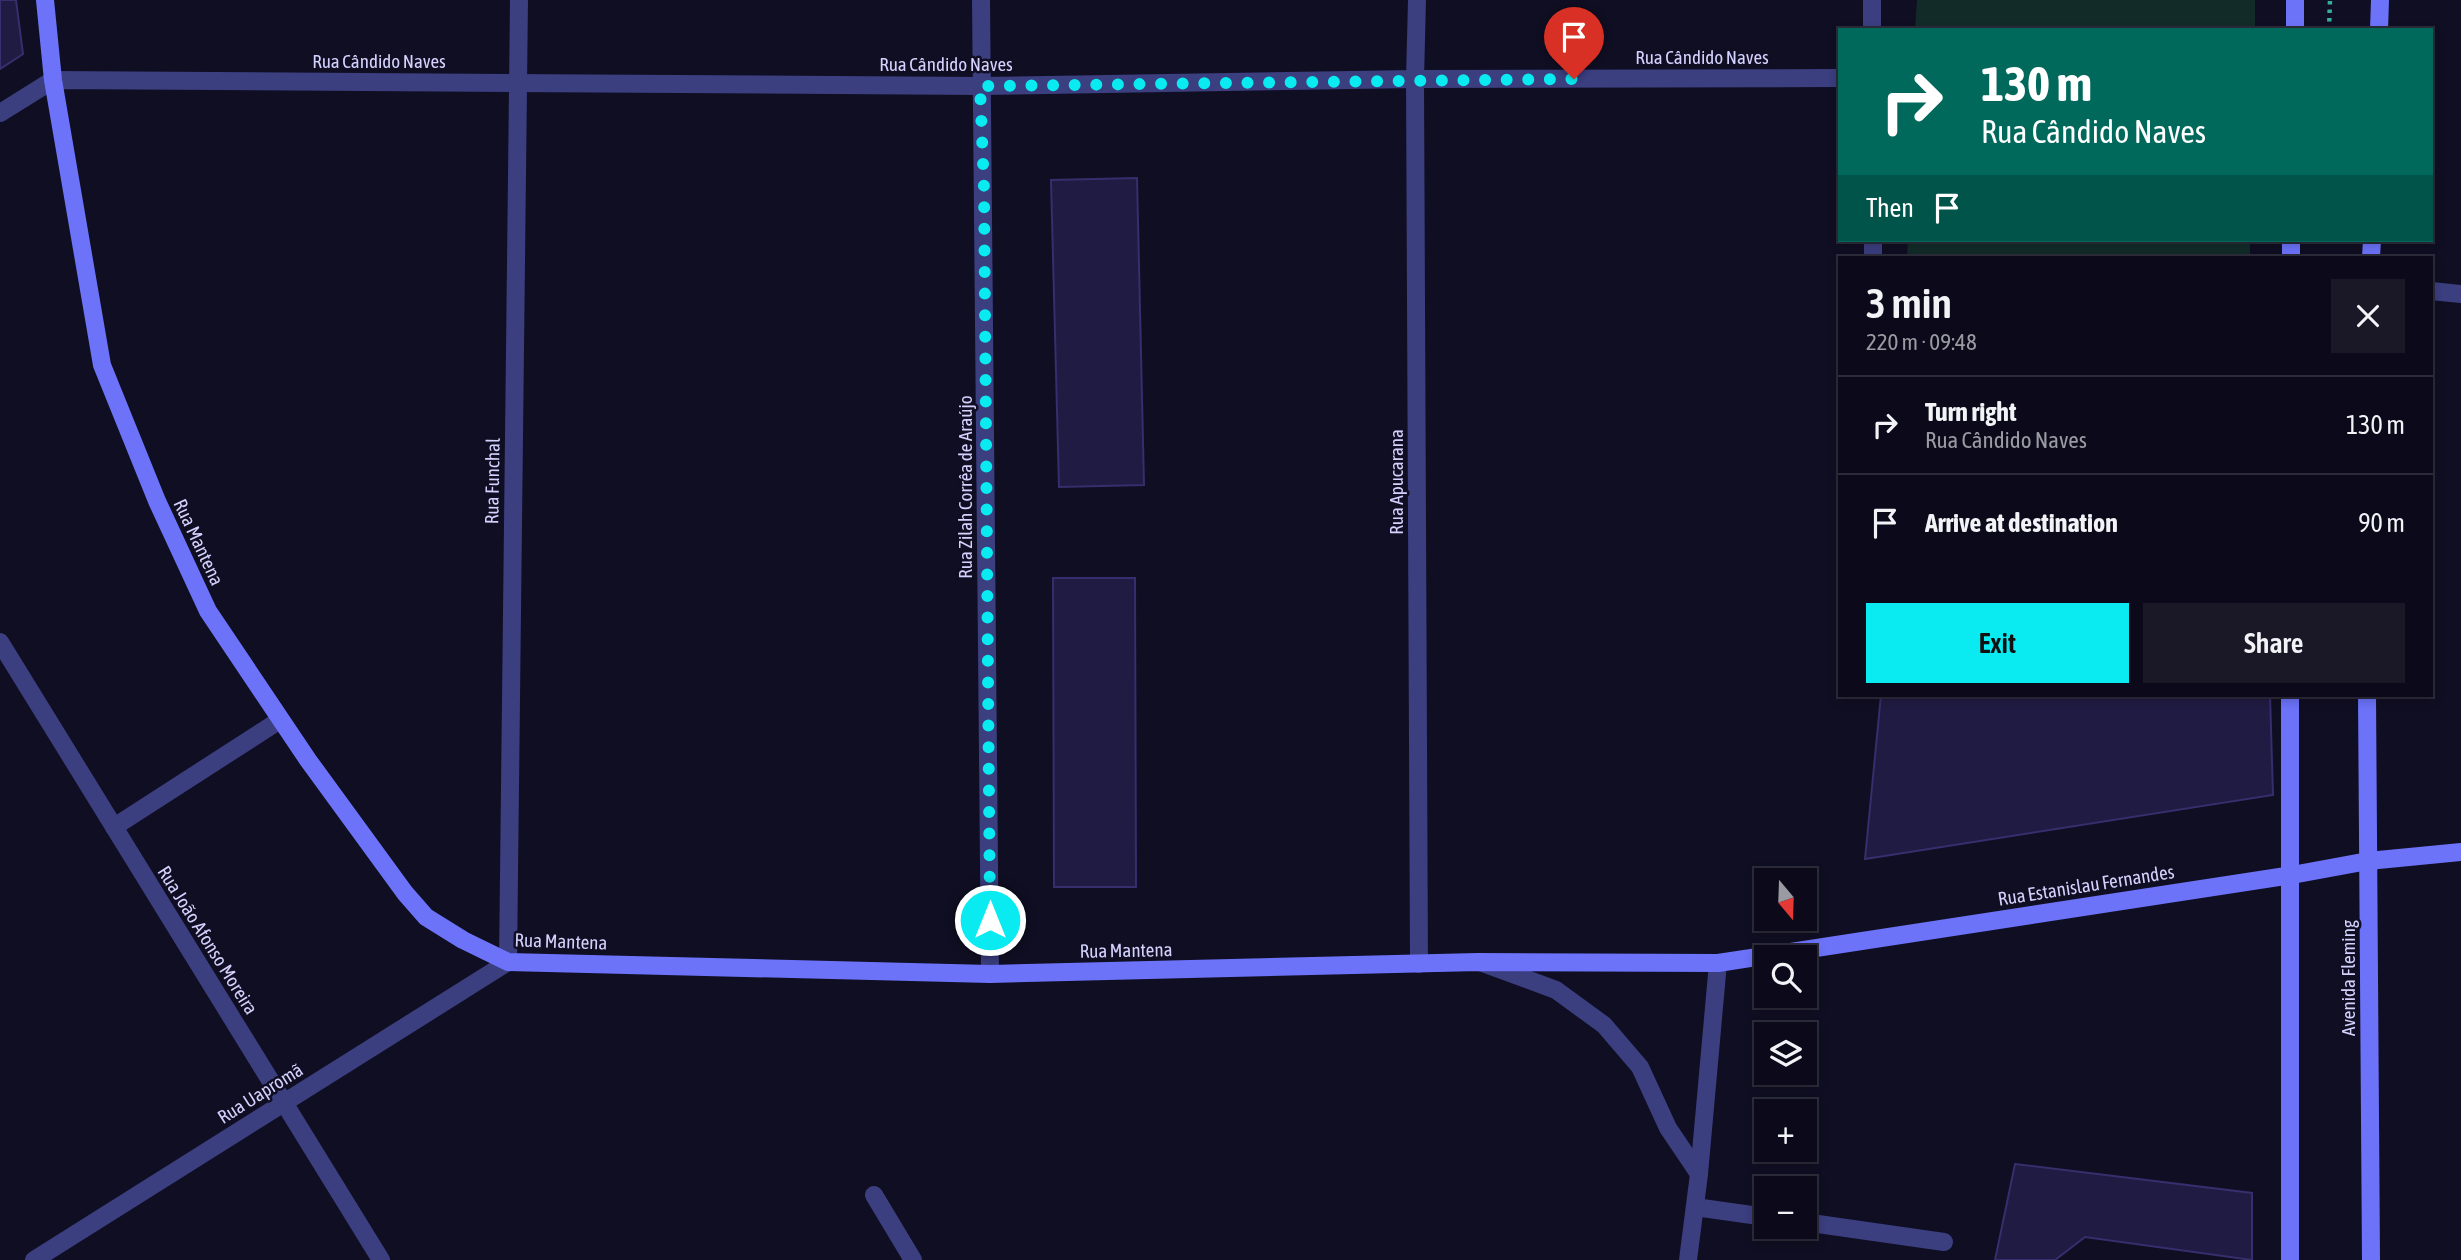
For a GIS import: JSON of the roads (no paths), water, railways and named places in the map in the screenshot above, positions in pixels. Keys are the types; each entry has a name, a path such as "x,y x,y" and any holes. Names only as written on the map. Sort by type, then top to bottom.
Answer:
{"main road":[{"name":"Rua Mantena","path":"45,0 53,80 102,365 157,501 208,611 280,720 405,893 426,917 463,940 508,962 990,974 1478,962 1718,963"},
{"path":"2295,0 2295,28"},
{"path":"2379,28 2380,0"},
{"path":"2290,697 2290,1260"},
{"name":"Avenida Fleming","path":"2367,697 2371,1260"},
{"name":"Rua Estanislau Fernandes","path":"1718,963 2292,875 2368,860 2461,852"}],"street":[{"name":"Rua Funchal","path":"508,962 519,0"},
{"name":"Rua Zilah Corrêa de Araújo","path":"981,0 990,974"},
{"name":"Rua Apucarana","path":"1417,0 1415,79 1419,964"},
{"path":"1872,0 1872,28"},
{"name":"Rua Cândido Naves","path":"53,80 980,86 1415,79 1838,78"},
{"path":"0,113 53,80"},
{"path":"2433,291 2461,294"},
{"name":"Rua João Afonso Moreira","path":"0,642 381,1260"},
{"path":"114,827 280,720"},
{"name":"Rua Uapromã","path":"34,1260 508,962"},
{"path":"1478,962 1556,990 1604,1025 1640,1067 1668,1128 1699,1174"},
{"path":"1688,1260 1699,1174 1718,963"},
{"path":"874,1195 913,1260"},
{"path":"1695,1207 1754,1215"},
{"path":"1817,1224 1944,1242"}]}
